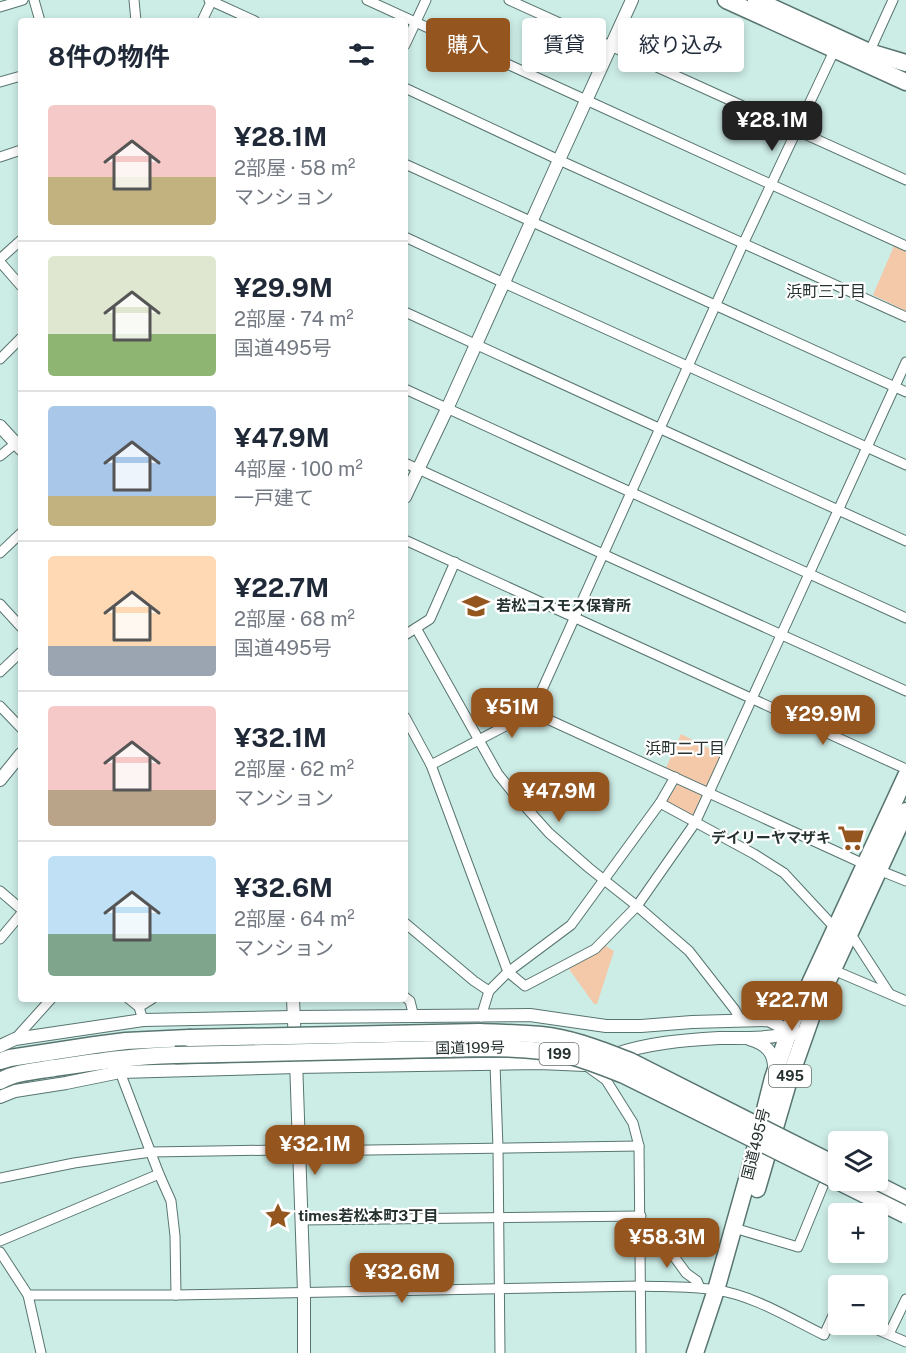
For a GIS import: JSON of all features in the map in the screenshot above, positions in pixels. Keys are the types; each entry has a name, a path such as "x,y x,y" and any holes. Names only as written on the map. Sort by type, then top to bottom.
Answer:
{"highway":[{"path":"726,0 835,49 906,63"},
{"path":"756,0 867,57 906,82"},
{"name":"国道495号","path":"739,1230 750,1169 773,1078 788,1034 805,1011 873,867 906,776"},
{"name":"国道495号","path":"873,867 906,811"},
{"name":"国道495号","path":"695,1353 714,1290 739,1230 795,1060 805,1011"},
{"name":"国道199号","path":"3,1053 126,1041 189,1038 480,1032 543,1035 572,1041 630,1061 828,1161"},
{"name":"国道199号","path":"0,1081 18,1074 131,1057 492,1048 541,1050 597,1064 624,1075 906,1215"},
{"path":"888,1190 906,1199"},
{"name":"国道495号","path":"706,1353 714,1290"}],"street":[{"path":"0,7 23,0"},
{"path":"34,0 39,18"},
{"path":"134,0 136,18"},
{"path":"203,18 211,0 249,18"},
{"path":"367,0 406,18"},
{"path":"408,38 426,0"},
{"path":"509,0 906,180"},
{"path":"408,491 632,0"},
{"path":"867,57 893,0"},
{"path":"408,19 906,246"},
{"path":"432,765 532,712 744,242 835,49"},
{"path":"0,82 18,77"},
{"path":"408,89 906,317"},
{"path":"0,156 18,151"},
{"path":"408,165 906,392"},
{"path":"408,238 906,465"},
{"path":"18,243 0,260 18,282"},
{"path":"408,313 906,541"},
{"path":"0,358 18,341"},
{"path":"408,722 432,765 508,972 525,986 595,948 637,906 695,823 906,362"},
{"path":"408,390 906,618"},
{"path":"0,426 18,443"},
{"path":"0,456 18,445"},
{"path":"408,464 906,691"},
{"path":"0,553 18,536"},
{"path":"408,541 906,770"},
{"path":"408,633 430,619 455,562"},
{"path":"0,604 18,624"},
{"path":"416,628 498,774 514,794 549,833 688,951 721,991 741,1021"},
{"path":"0,672 18,655"},
{"path":"0,706 18,725"},
{"path":"532,712 906,881"},
{"path":"0,780 18,758"},
{"path":"482,1017 489,991 508,972 571,925 660,803 675,777"},
{"path":"660,803 784,873 843,931 888,993"},
{"path":"0,891 18,906"},
{"path":"0,939 18,918"},
{"path":"408,926 489,991"},
{"path":"825,967 906,1001"},
{"path":"408,999 414,1017"},
{"path":"18,1074 3,1053 48,1002"},
{"path":"132,1002 138,1007 143,1020"},
{"path":"138,1007 147,1002"},
{"path":"293,1002 302,1220 304,1353"},
{"path":"15,1040 143,1020 530,1015 606,1026 641,1026 777,1020 805,1011"},
{"path":"768,1020 782,1027 793,1040 795,1060"},
{"path":"0,1097 15,1091 120,1072 495,1064 586,1065 623,1052 680,1041 788,1034"},
{"path":"745,1038 759,1042 769,1050 774,1061 773,1078"},
{"path":"495,1064 500,1353"},
{"path":"586,1065 606,1080 633,1123 639,1146 641,1353"},
{"path":"120,1072 171,1201 174,1217 176,1295"},
{"path":"0,1178 74,1163 151,1152 639,1146"},
{"path":"0,1241 159,1174"},
{"path":"739,1230 798,1247 823,1186"},
{"path":"302,1220 640,1216"},
{"path":"640,1240 662,1240 686,1273 714,1290 760,1304 824,1335 828,1326"},
{"path":"0,1252 28,1295 41,1353"},
{"path":"28,1295 176,1295 641,1286 714,1290"},
{"path":"906,1299 889,1334 906,1342"}],"shaded area":[{"path":"894,246 906,252 906,311 873,295"},
{"path":"681,734 722,755 708,787 666,768"},
{"path":"678,784 704,795 693,817 666,801"},
{"path":"604,945 614,951 597,1004 594,1004 569,969"}],"place":[{"name":"若松コスモス保育所","path":"476,606"},
{"name":"デイリーヤマザキ","path":"851,838"},
{"name":"times若松本町3丁目","path":"278,1216"}],"district":[{"name":"浜町三丁目","path":"826,291"},
{"name":"浜町二丁目","path":"685,748"}]}
